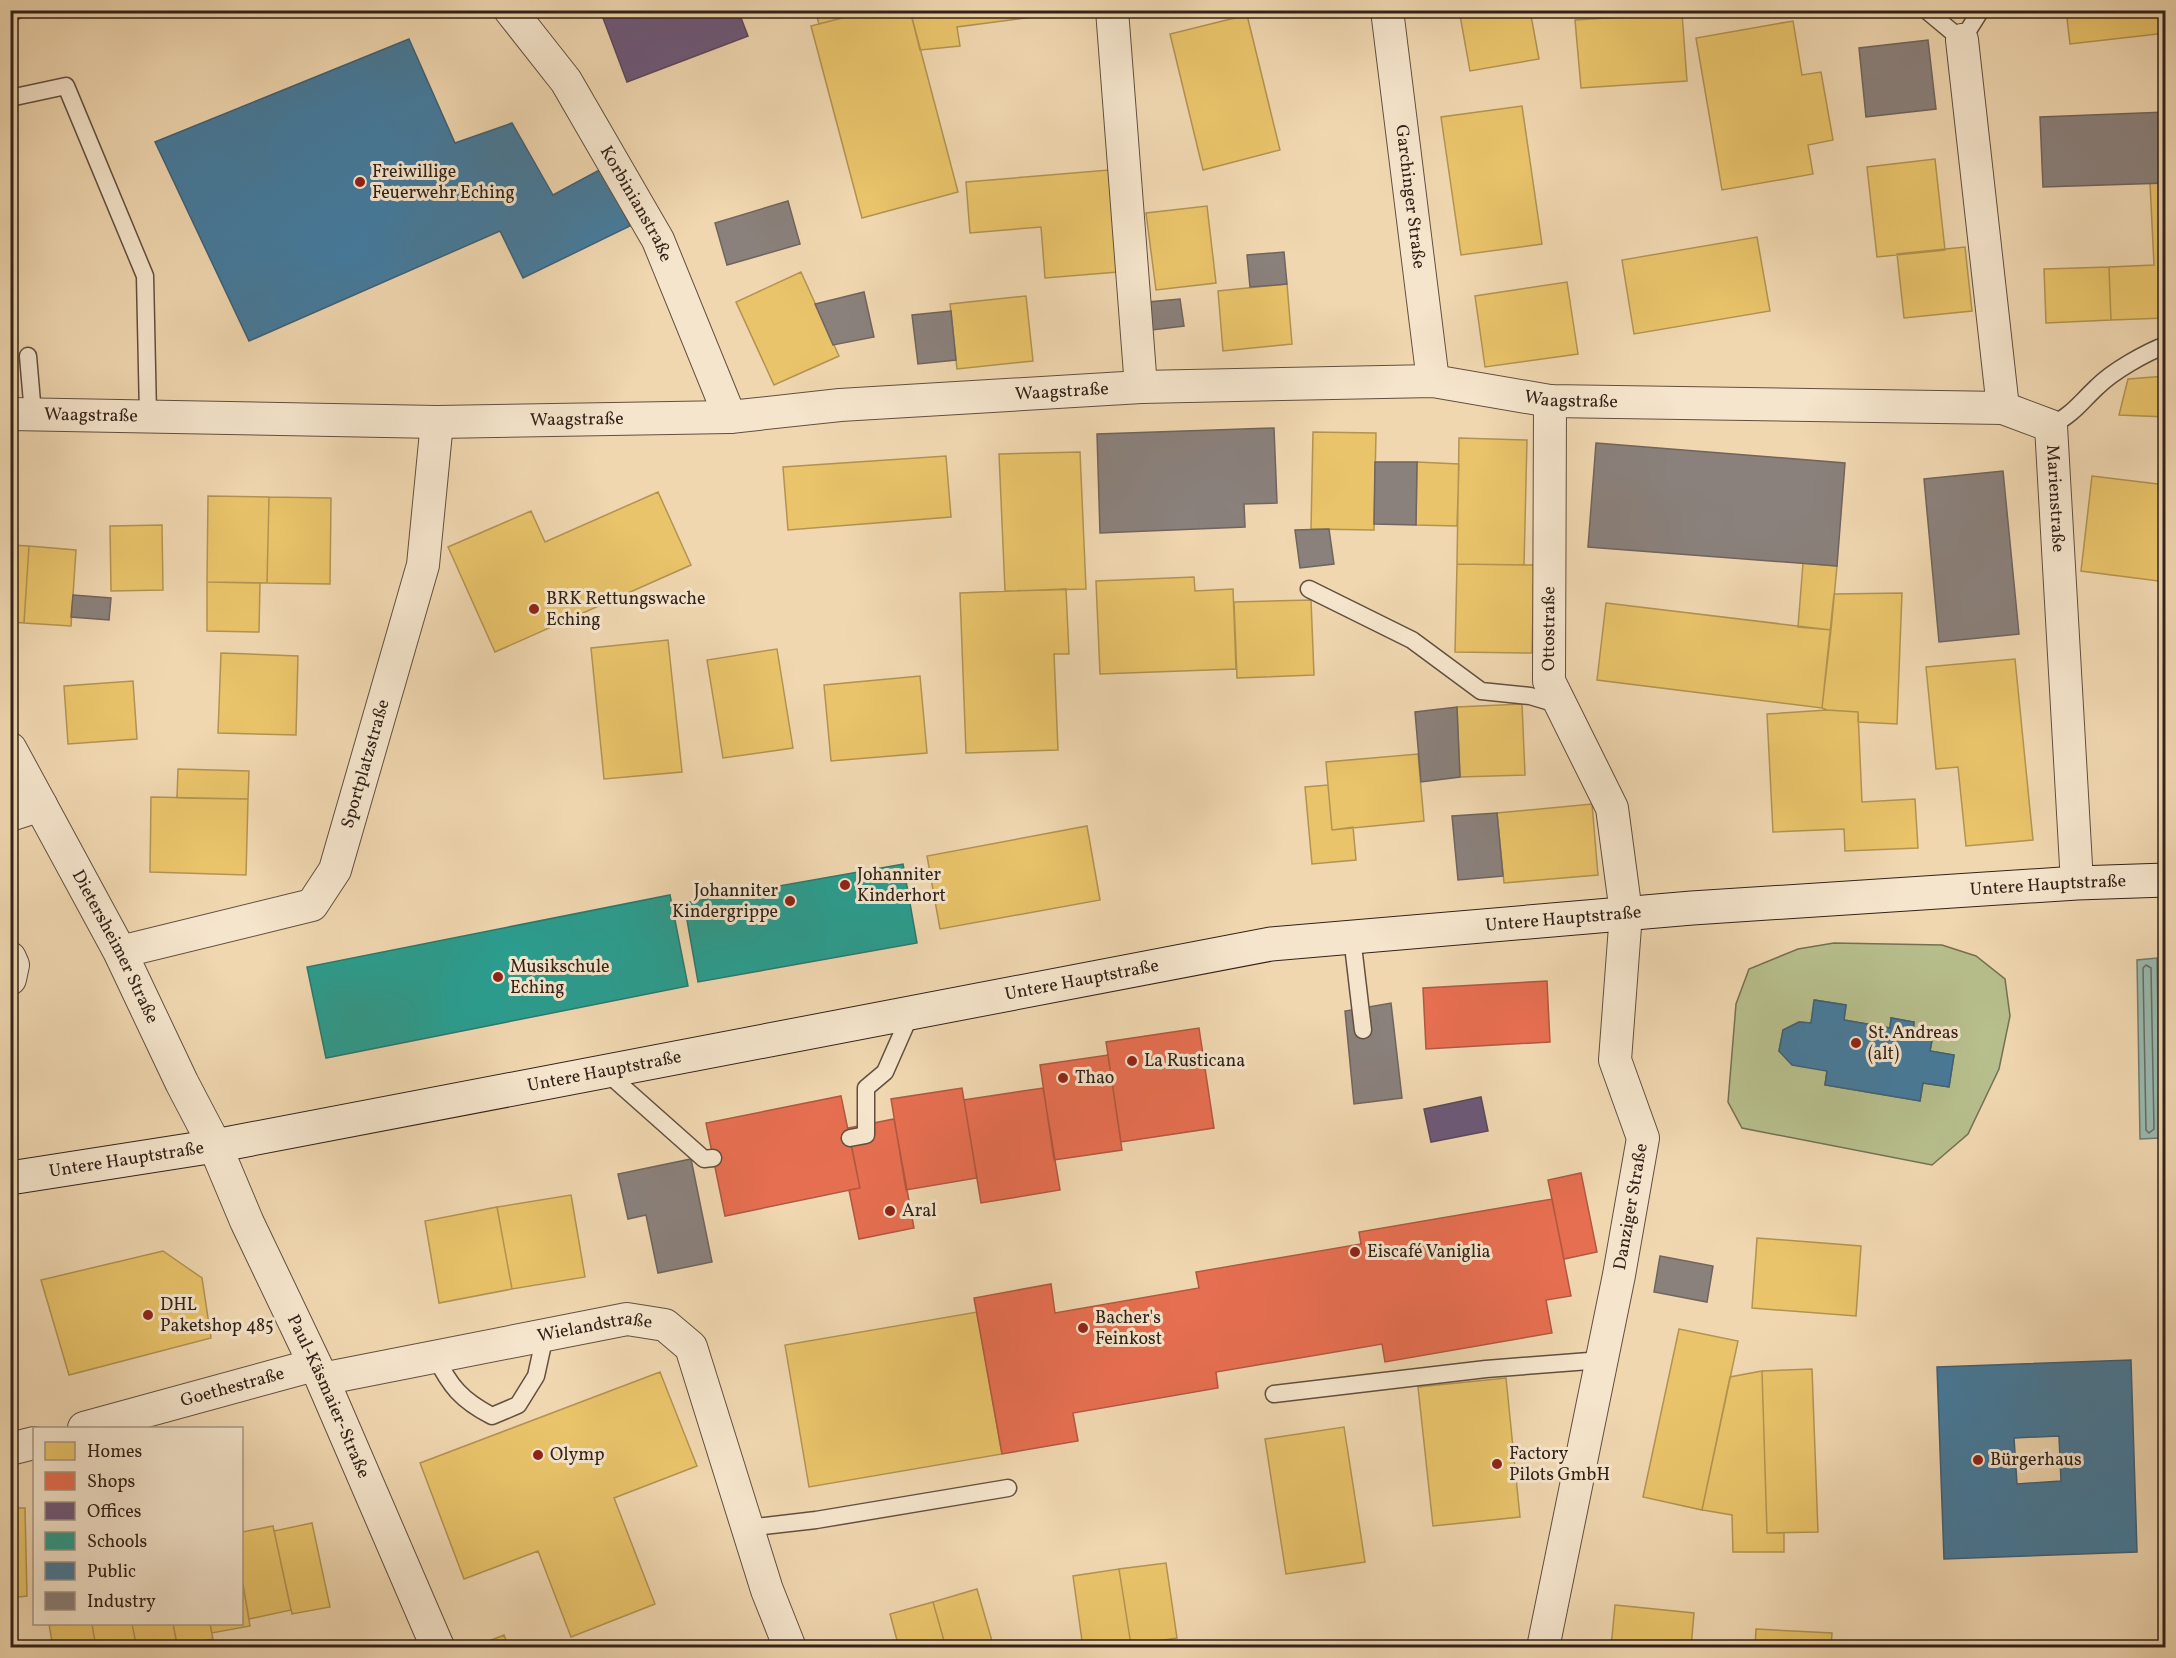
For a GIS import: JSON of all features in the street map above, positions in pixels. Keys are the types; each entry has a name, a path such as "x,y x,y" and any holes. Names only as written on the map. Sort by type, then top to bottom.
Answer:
{"main road":[{"name":"Dietersheimer Straße","path":"10,749 120,952 215,1146"},
{"name":"Untere Hauptstraße","path":"10,1178 215,1146 1271,945 1626,913 2077,883 2166,880"},
{"name":"Paul-Käsmaier-Straße","path":"215,1146 247,1222 318,1372 438,1647"}],"street":[{"name":"Korbinianstraße","path":"510,10 566,81 658,240 730,417"},
{"path":"1112,10 1141,387"},
{"name":"Garchinger Straße","path":"1387,10 1433,381"},
{"path":"1962,40 2003,408"},
{"name":"Waagstraße","path":"22,414 437,422 730,417 840,405 1141,387 1433,381 1550,401 2003,408"},
{"name":"Ottostraße","path":"1550,401 1549,681 1612,808 1626,913"},
{"name":"Marienstraße","path":"2003,408 2051,426 2077,883"},
{"name":"Sportplatzstraße","path":"120,952 312,905 335,870 423,565 437,422"},
{"path":"10,815 41,805"},
{"name":"Danziger Straße","path":"1543,1647 1602,1360 1643,1138 1615,1060 1626,913"},
{"path":"10,958 13,965 10,979"},
{"name":"Wielandstraße","path":"318,1372 435,1356 627,1319 665,1325 691,1347 767,1590 790,1647"},
{"name":"Goethestraße","path":"88,1427 318,1372"},
{"path":"10,1449 33,1443"}],"lane":[{"path":"10,14 17,10"},
{"path":"1926,10 1962,40 1981,10"},
{"path":"10,98 66,86 145,276 148,415"},
{"path":"2051,426 2074,413 2098,385 2152,350 2166,345"},
{"path":"22,414 28,356"},
{"path":"1309,589 1412,640 1481,691 1530,696 1561,706"},
{"path":"1352,937 1363,1030"},
{"path":"850,1138 866,1135 866,1088 885,1072 911,1013"},
{"path":"606,1072 704,1159 713,1158"},
{"path":"435,1356 450,1385 472,1405 492,1416 518,1405 536,1376 545,1335"},
{"path":"1274,1394 1486,1369 1602,1360"},
{"path":"747,1528 816,1520 1008,1488"}],"green space":[{"path":"1834,943 1942,945 1976,956 2005,979 2010,1016 1999,1069 1968,1134 1932,1165 1742,1128 1728,1102 1736,1004 1749,969 1798,949","holes":["1815,1000 1846,1005 1844,1020 1890,1028 1891,1018 1914,1022 1913,1032 1933,1035 1930,1051 1954,1055 1949,1087 1923,1083 1920,1101 1825,1085 1827,1071 1779,1051 1783,1030 1799,1022 1811,1023"]}],"water":[{"path":"2157,958 2160,1138 2140,1139 2137,960"}],"building: Homes":[{"path":"815,10 872,10 819,24"},
{"path":"872,10 910,10 958,192 862,218 811,26"},
{"path":"910,10 1086,10 957,27 960,46 920,50"},
{"path":"1459,10 1530,10 1539,59 1470,71"},
{"path":"2066,10 2166,10 2166,33 2070,44"},
{"path":"1682,13 1687,81 1581,88 1575,20"},
{"path":"1247,15 1280,150 1203,170 1170,34"},
{"path":"1793,21 1802,75 1821,72 1833,140 1808,145 1813,174 1722,190 1696,38"},
{"path":"1522,106 1542,244 1461,255 1441,117"},
{"path":"1935,159 1945,250 1877,257 1867,167"},
{"path":"1109,170 1118,272 1045,278 1041,227 970,233 966,182"},
{"path":"2150,183 2166,183 2166,318 2111,320 2109,267 2154,265"},
{"path":"1207,206 1216,283 1156,290 1146,213"},
{"path":"1757,237 1770,311 1634,334 1622,260"},
{"path":"1965,247 1972,311 1904,318 1897,254"},
{"path":"2109,267 2111,320 2046,323 2044,269"},
{"path":"801,272 839,356 774,385 736,302"},
{"path":"1567,282 1578,354 1485,367 1475,296"},
{"path":"1287,284 1292,344 1223,351 1218,291"},
{"path":"1026,296 1033,361 957,369 950,304"},
{"path":"2166,376 2166,417 2119,415 2128,379"},
{"path":"1313,432 1376,433 1374,530 1311,529"},
{"path":"1459,438 1527,440 1524,565 1457,564"},
{"path":"1080,452 1086,589 1005,591 999,454"},
{"path":"946,456 951,517 788,530 783,467"},
{"path":"1417,462 1459,464 1457,526 1416,525"},
{"path":"2092,476 2166,485 2166,582 2081,571"},
{"name":"BRK Rettungswache Eching","path":"658,492 691,565 495,652 448,547 531,511 545,542"},
{"path":"208,496 269,497 267,583 207,582"},
{"path":"269,497 331,498 330,584 267,583"},
{"path":"162,525 163,590 111,591 110,526"},
{"path":"10,545 29,546 24,623 10,622"},
{"path":"29,546 76,550 71,626 24,623"},
{"path":"1803,563 1837,566 1831,630 1798,627"},
{"path":"1457,564 1534,565 1532,653 1455,652"},
{"path":"1194,577 1195,591 1233,589 1236,669 1100,674 1096,581"},
{"path":"207,582 260,583 259,632 207,631"},
{"path":"1066,589 1069,654 1054,654 1058,750 966,753 960,593"},
{"path":"1902,593 1897,724 1858,722 1858,712 1822,708 1834,594"},
{"path":"1311,600 1314,675 1237,678 1234,602"},
{"path":"1606,603 1831,630 1822,708 1597,680"},
{"path":"668,640 682,772 604,779 591,648"},
{"path":"777,649 793,748 723,758 707,660"},
{"path":"221,653 298,656 296,735 218,733"},
{"path":"2015,659 2033,840 1966,846 1958,767 1936,769 1926,667"},
{"path":"920,676 927,753 831,761 824,685"},
{"path":"133,681 137,739 68,744 64,686"},
{"path":"1522,704 1525,775 1460,777 1457,707"},
{"path":"2166,707 2166,813 2164,813 2160,708"},
{"path":"1827,710 1858,712 1862,802 1915,799 1918,848 1845,851 1844,829 1773,832 1767,714"},
{"path":"1418,754 1424,821 1332,830 1326,762"},
{"path":"178,769 249,771 248,799 177,798"},
{"path":"1328,785 1332,830 1353,827 1356,860 1312,864 1305,787"},
{"path":"151,797 248,799 246,875 150,872"},
{"path":"1592,804 1598,875 1504,883 1497,813"},
{"path":"1087,826 1100,900 940,929 927,856"},
{"path":"571,1195 585,1277 512,1289 497,1207"},
{"path":"497,1207 512,1289 439,1303 425,1221"},
{"path":"1757,1238 1861,1246 1856,1316 1752,1308"},
{"path":"163,1251 202,1278 211,1338 69,1375 41,1280"},
{"path":"977,1312 1002,1454 809,1487 785,1345"},
{"path":"1679,1329 1738,1341 1702,1510 1643,1497"},
{"path":"1812,1369 1818,1532 1767,1533 1762,1371"},
{"path":"1762,1371 1767,1533 1784,1533 1784,1552 1733,1552 1732,1515 1702,1510 1730,1377"},
{"path":"660,1372 697,1466 614,1498 655,1604 571,1637 538,1551 464,1579 420,1463"},
{"path":"1506,1378 1520,1517 1433,1526 1418,1387"},
{"path":"1344,1427 1365,1562 1286,1574 1265,1439"},
{"path":"10,1508 25,1508 27,1596 10,1598"},
{"path":"312,1523 330,1607 292,1614 274,1531"},
{"path":"273,1526 291,1610 249,1619 243,1585 243,1532"},
{"path":"1166,1563 1177,1638 1131,1645 1119,1569"},
{"path":"1119,1569 1131,1645 1083,1648 1073,1576"},
{"path":"243,1585 250,1626 212,1633 210,1625 243,1625"},
{"path":"977,1589 994,1648 946,1648 933,1602"},
{"path":"933,1602 946,1648 899,1648 890,1614"},
{"path":"1615,1605 1694,1613 1691,1648 1611,1648"},
{"path":"49,1625 92,1625 96,1648 53,1648"},
{"path":"92,1625 132,1625 137,1648 96,1648"},
{"path":"132,1625 173,1625 178,1648 137,1648"},
{"path":"173,1625 210,1625 213,1639 177,1645"},
{"path":"1756,1629 1832,1633 1831,1648 1755,1648"},
{"path":"504,1635 509,1648 486,1648 484,1643"}],"building: Shops":[{"path":"1547,981 1550,1042 1426,1049 1423,988"},
{"path":"1199,1028 1214,1128 1121,1142 1106,1042"},
{"path":"1108,1055 1122,1150 1054,1160 1040,1065"},
{"path":"962,1088 977,1178 906,1190 891,1099"},
{"path":"1043,1088 1060,1190 981,1203 964,1100"},
{"path":"841,1096 860,1188 725,1216 706,1123"},
{"path":"894,1119 914,1228 859,1239 849,1190 860,1188 848,1128"},
{"path":"1581,1173 1597,1252 1564,1259 1548,1180"},
{"path":"1552,1199 1571,1296 1546,1300 1552,1333 1385,1362 1382,1344 1216,1372 1218,1388 1073,1413 1078,1441 1002,1454 974,1298 1051,1284 1055,1313 1199,1288 1196,1272 1361,1244 1359,1232"}],"building: Offices":[{"path":"600,10 738,10 748,36 627,82"},
{"path":"1481,1097 1488,1131 1431,1142 1424,1109"}],"building: Schools":[{"path":"903,864 917,943 698,982 684,903"},
{"name":"Musikschule Eching","path":"670,895 688,986 326,1058 307,967"}],"building: Public":[{"name":"Freiwillige Feuerwehr Eching","path":"409,39 455,143 512,123 553,195 603,168 630,226 523,278 500,231 249,341 155,142"},
{"name":"St. Andreas (alt)","path":"1814,1000 1846,1005 1844,1020 1890,1028 1891,1018 1914,1022 1913,1032 1933,1035 1930,1051 1954,1055 1949,1087 1923,1083 1920,1101 1825,1085 1827,1071 1792,1065 1779,1051 1783,1030 1799,1022 1811,1023"},
{"name":"Bürgerhaus","path":"2131,1360 2137,1552 1944,1559 1937,1367","holes":["2059,1436 2061,1481 2017,1484 2014,1438"]}],"building: Industry":[{"path":"1928,40 1936,109 1866,117 1859,48"},
{"path":"2166,112 2166,183 2043,187 2040,117"},
{"path":"788,201 800,244 727,265 715,223"},
{"path":"1284,252 1287,284 1250,287 1247,255"},
{"path":"864,292 874,337 833,345 815,304"},
{"path":"1180,299 1184,326 1152,330 1148,302"},
{"path":"951,311 956,360 918,364 912,315"},
{"path":"1274,428 1277,503 1244,504 1245,527 1100,533 1097,434"},
{"path":"1596,443 1845,463 1837,566 1588,547"},
{"path":"1375,462 1417,462 1416,525 1374,524"},
{"path":"2003,471 2019,634 1939,642 1924,479"},
{"path":"1329,529 1334,564 1300,568 1295,530"},
{"path":"73,595 111,598 109,620 71,617"},
{"path":"1457,707 1460,777 1421,782 1415,712"},
{"path":"1497,813 1503,876 1458,880 1452,816"},
{"path":"1391,1003 1402,1098 1354,1104 1345,1011"},
{"path":"691,1159 712,1262 658,1273 646,1215 628,1219 618,1174"},
{"path":"1660,1256 1713,1266 1707,1302 1654,1292"}],"place":[{"name":"Freiwillige Feuerwehr Eching","path":"360,182"},
{"name":"BRK Rettungswache Eching","path":"534,609"},
{"name":"Johanniter Kinderhort","path":"845,885"},
{"name":"Johanniter Kindergrippe","path":"790,901"},
{"name":"Musikschule Eching","path":"498,977"},
{"name":"St. Andreas (alt)","path":"1856,1043"},
{"name":"La Rusticana","path":"1132,1061"},
{"name":"Thao","path":"1063,1078"},
{"name":"Aral","path":"890,1211"},
{"name":"Eiscafé Vaniglia","path":"1355,1252"},
{"name":"DHL Paketshop 485","path":"148,1315"},
{"name":"Bacher's Feinkost","path":"1083,1328"},
{"name":"Olymp","path":"538,1455"},
{"name":"Bürgerhaus","path":"1978,1460"},
{"name":"Factory Pilots GmbH","path":"1497,1464"}]}
